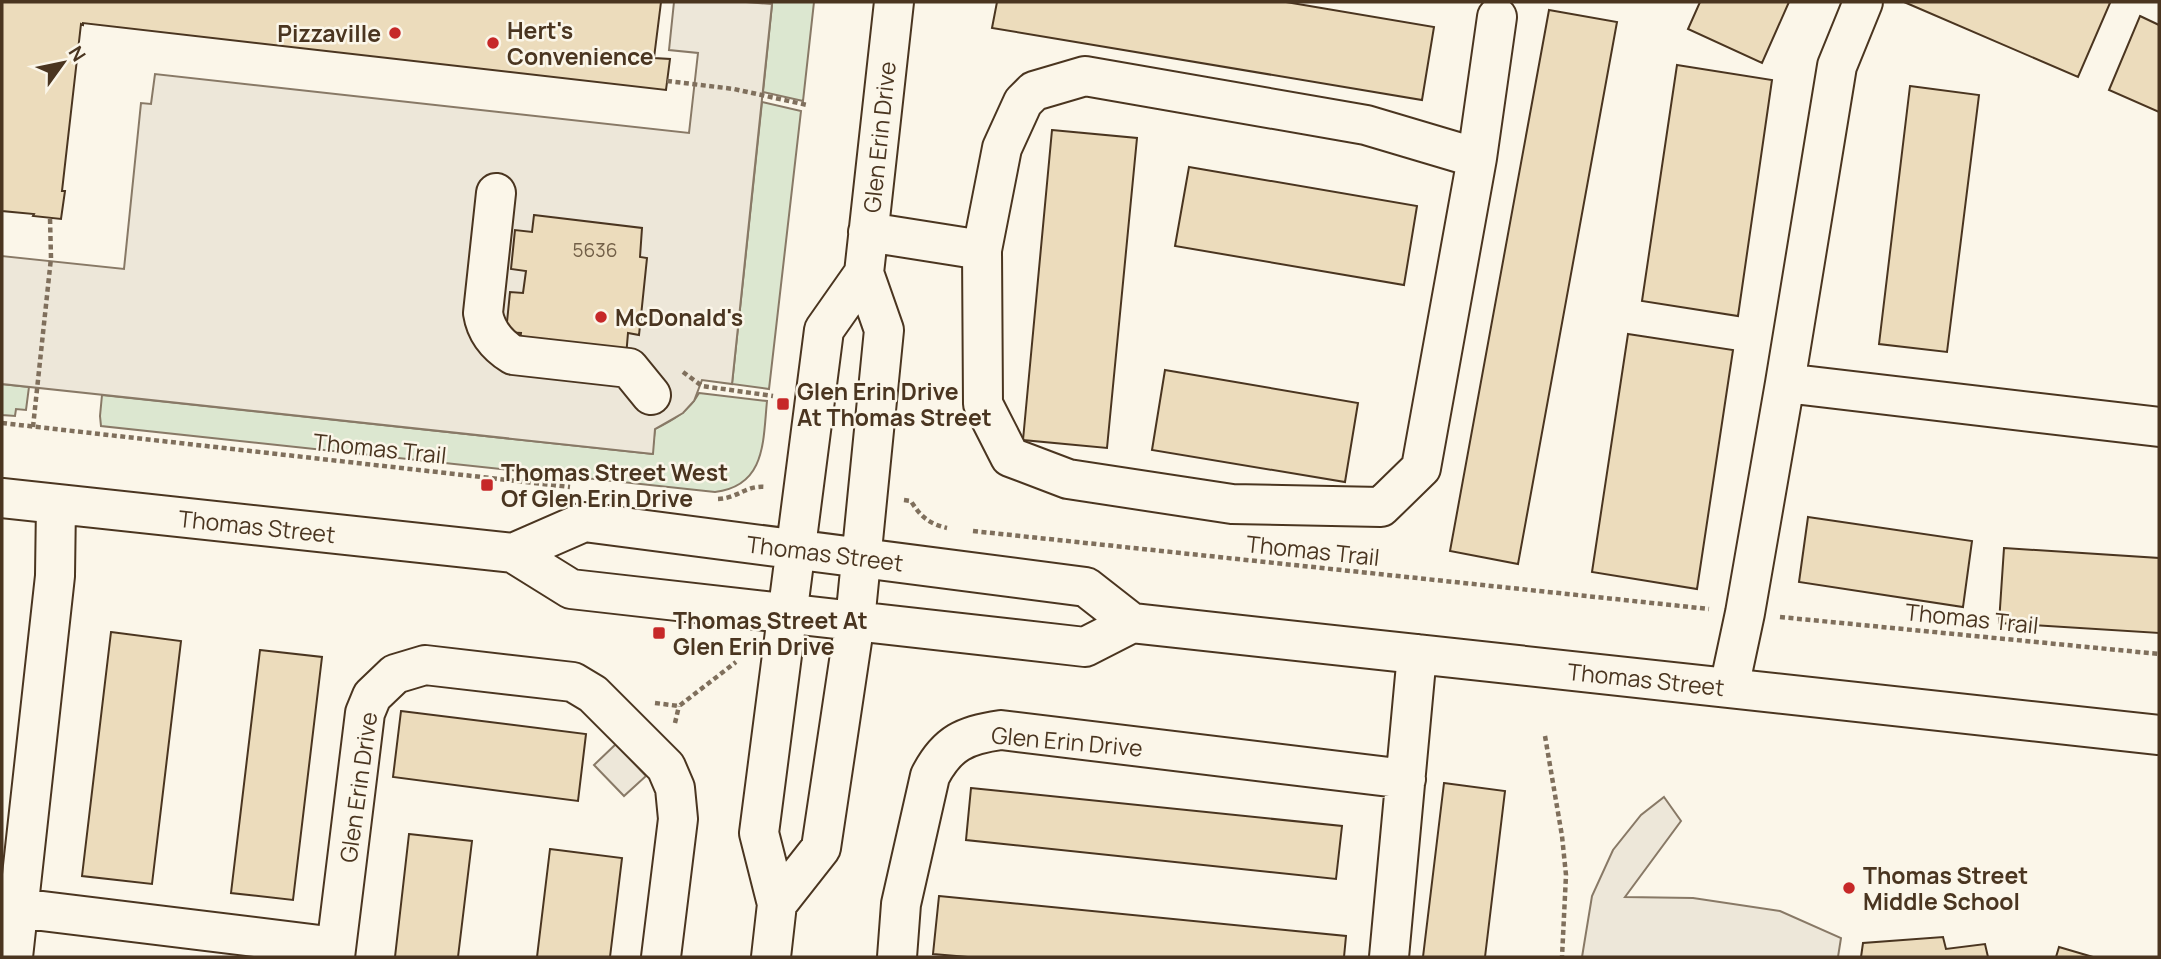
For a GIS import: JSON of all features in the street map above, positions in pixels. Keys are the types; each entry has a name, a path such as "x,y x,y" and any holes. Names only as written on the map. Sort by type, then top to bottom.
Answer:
{"street":[{"name":"Glen Erin Drive","path":"777,904 821,848 855,621 884,330 864,273 894,2"},
{"path":"1729,688 1786,383 1837,66 1863,2"},
{"path":"1476,158 1366,125 1086,76 1034,91 1023,102 1002,148 982,250 983,404 1010,457 1068,479 1232,504 1381,506 1421,468 1476,158 1497,17"},
{"path":"496,193 483,313 488,331 502,349 513,355 629,368 651,396"},
{"path":"868,232 982,250"},
{"name":"Glen Erin Drive","path":"771,957 777,904 759,833 824,330 864,273"},
{"path":"1786,383 2159,427"},
{"name":"Thomas Street","path":"2,498 513,553 571,589 1085,647 1132,623"},
{"path":"13,957 10,907 55,576 56,504"},
{"name":"Thomas Street","path":"513,553 584,522 1086,587 1132,623 2159,735"},
{"path":"1390,957 1417,654"},
{"name":"Glen Erin Drive","path":"10,907 336,952 365,713 372,696 395,674 425,665 572,682 593,694 666,767 675,788 678,819 661,957"},
{"name":"Glen Erin Drive","path":"897,957 901,904 930,776 938,761 953,746 974,734 1000,730 1406,779"}],"path":[{"path":"667,81 734,89 807,105"},
{"path":"33,427 51,258 50,218"},
{"path":"680,370 702,386 773,396"},
{"name":"Thomas Trail","path":"2,423 581,488"},
{"path":"715,499 726,498 752,486"},
{"path":"911,501 920,516 935,525 948,528"},
{"name":"Thomas Trail","path":"962,530 1710,610"},
{"name":"Thomas Trail","path":"1781,617 2159,654"},
{"path":"654,703 678,706 736,662"},
{"path":"1545,736 1566,875 1562,957"}],"green space":[{"path":"746,2 814,2 803,101 763,92 772,5"},
{"path":"762,102 801,111 769,389 732,384"},
{"path":"2,384 29,387 26,410 16,409 15,416 2,415"},
{"path":"699,393 767,401 759,459 744,481 732,488 715,492 101,426 100,416 102,395 652,454 655,429 680,414"}],"shaded area":[{"path":"674,2 772,4 732,384 702,380 694,401 683,413 655,429 653,454 2,384 2,256 124,269 141,103 151,104 155,74 689,133 698,53 669,50"},
{"path":"616,744 646,776 624,796 594,765"},
{"path":"1664,797 1681,821 1625,897 1693,898 1780,911 1841,938 1838,957 1582,957 1592,896 1613,850 1641,815"}],"building":[{"path":"2,2 661,2 654,58 670,59 666,90 83,23 62,191 65,191 61,219 2,211"},
{"path":"997,2 1286,2 1434,27 1422,100 992,28"},
{"path":"1700,2 1789,2 1762,63 1688,29"},
{"path":"1904,2 2108,2 2110,3 2078,77"},
{"path":"1549,10 1617,22 1518,564 1450,551"},
{"path":"2140,16 2159,25 2159,112 2109,90"},
{"path":"1677,65 1772,80 1738,316 1642,301"},
{"path":"1910,86 1979,95 1947,352 1879,344"},
{"path":"1052,130 1137,138 1107,448 1023,440"},
{"path":"1189,167 1417,206 1404,285 1175,246"},
{"path":"534,215 642,228 640,257 647,258 639,335 628,333 626,357 519,349 521,333 506,332 510,292 523,293 526,271 511,269 515,230 532,232"},
{"path":"1628,334 1733,350 1697,589 1592,572"},
{"path":"1165,370 1358,403 1345,482 1152,450"},
{"path":"1808,517 1972,541 1963,607 1799,582"},
{"path":"2004,548 2159,558 2159,633 1999,623"},
{"path":"111,632 181,641 152,884 82,876"},
{"path":"260,650 322,657 293,900 231,893"},
{"path":"401,711 586,734 578,801 393,777"},
{"path":"1444,783 1505,791 1485,957 1423,957"},
{"path":"971,788 1342,826 1336,879 966,840"},
{"path":"409,834 472,841 458,957 395,957"},
{"path":"550,849 622,858 610,957 537,957"},
{"path":"939,896 1346,936 1344,957 968,957 933,954"},
{"path":"1943,937 1946,949 1985,944 1988,957 1861,957 1863,943"},
{"path":"2059,947 2093,957 2056,957"}],"place":[{"name":"Pizzaville","path":"395,33"},
{"name":"Hert's Convenience","path":"493,43"},
{"name":"McDonald's","path":"601,317"},
{"name":"Glen Erin Drive At Thomas Street","path":"783,404"},
{"name":"Thomas Street West Of Glen Erin Drive","path":"487,485"},
{"name":"Thomas Street At Glen Erin Drive","path":"659,633"},
{"name":"Thomas Street Middle School","path":"1849,888"}]}
